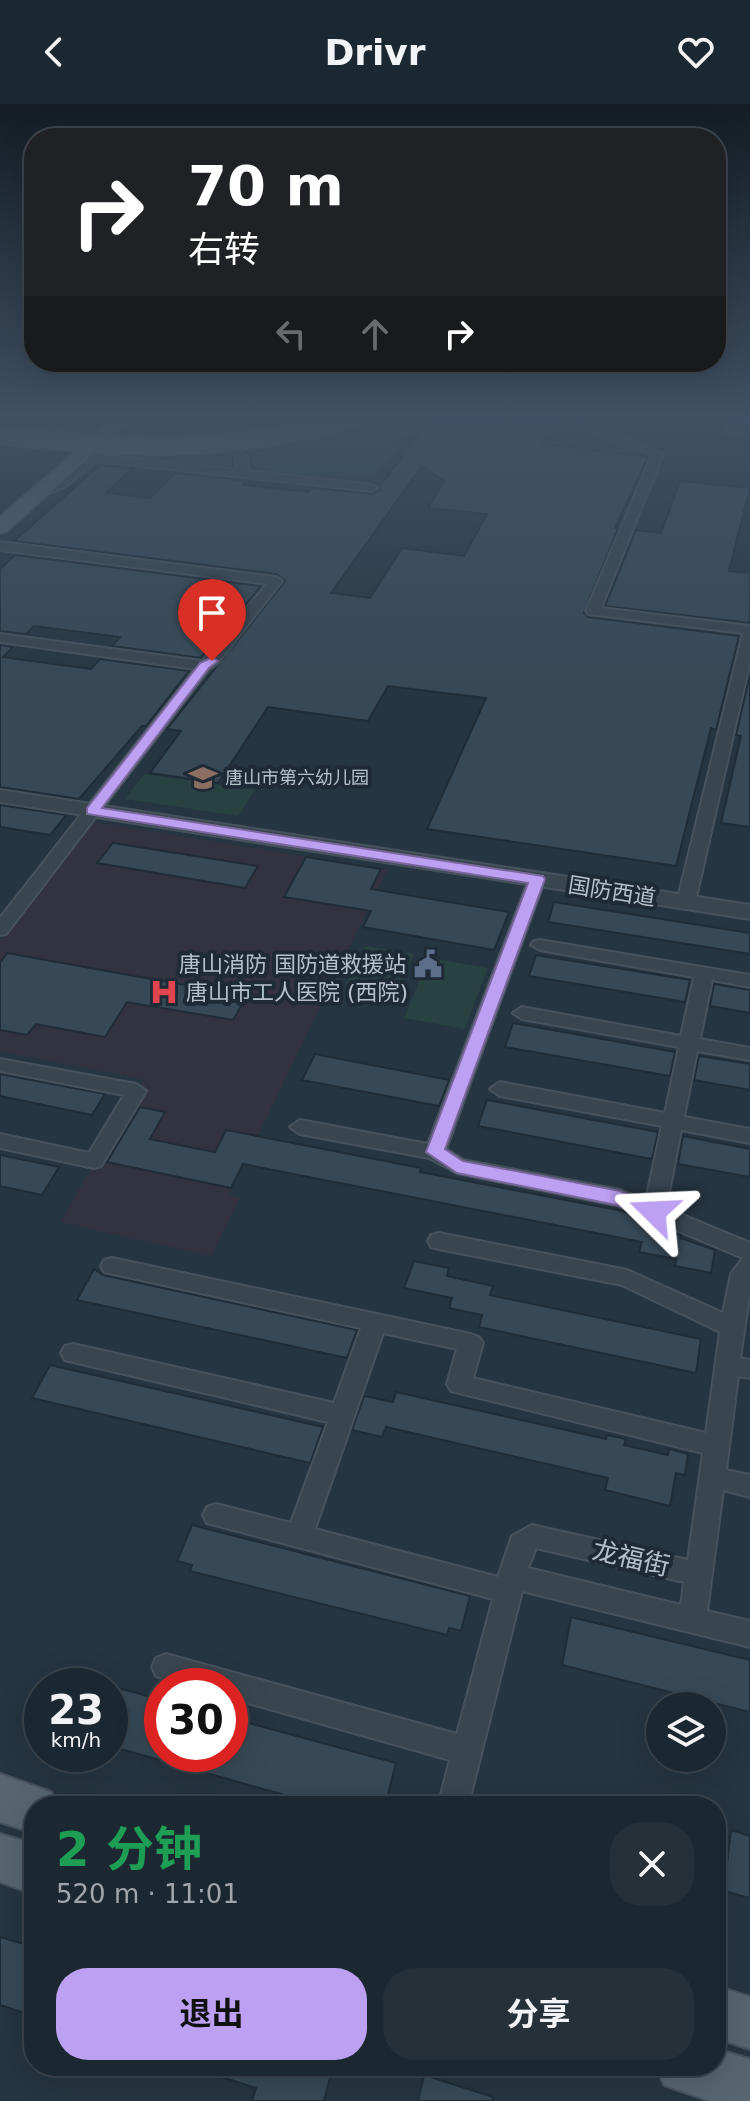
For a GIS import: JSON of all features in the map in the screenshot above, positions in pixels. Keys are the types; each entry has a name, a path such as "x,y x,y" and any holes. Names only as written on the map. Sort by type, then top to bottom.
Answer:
{"main road":[{"path":"0,527 18,511"},
{"path":"0,1798 24,1806"},
{"path":"0,1858 24,1866"},
{"path":"726,2015 750,2023"},
{"path":"716,2076 750,2086"}],"street":[{"path":"634,511 593,611 750,631 686,902"},
{"path":"0,546 276,581 212,661 204,666 0,930"},
{"path":"0,638 204,666"},
{"name":"国防西道","path":"0,796 750,912"},
{"path":"435,1152 537,879"},
{"path":"540,945 750,981"},
{"path":"654,1212 704,973"},
{"path":"522,1013 750,1054"},
{"path":"0,1065 136,1091 94,1161 0,1141"},
{"path":"500,1089 750,1136"},
{"path":"300,1127 435,1152 457,1166 620,1198 750,1252"},
{"path":"439,1241 627,1278 732,1327"},
{"name":"龙福街","path":"456,1796 521,1544 532,1536 699,1574 714,1445 738,1367 732,1327 742,1274 750,1264"},
{"path":"112,1266 471,1343 459,1384 714,1445"},
{"path":"299,1537 375,1322"},
{"path":"73,1353 342,1415"},
{"path":"712,1477 750,1486"},
{"path":"216,1515 299,1537 750,1634"},
{"path":"692,1620 699,1574"},
{"path":"166,1667 467,1751"}],"shaded area":[{"name":"唐山市工人医院 (西院)","path":"93,822 387,870 229,1195 240,1198 211,1256 60,1222 144,1079 0,1051 0,941"}],"green space":[{"path":"144,774 255,790 238,816 125,799"},
{"path":"365,946 414,954 396,995 345,986"},
{"path":"429,958 488,968 465,1029 404,1018"}],"building":[{"path":"48,511 390,511 331,593 370,598 402,548 464,556 487,514 459,511 623,511 584,613 588,617 739,636 716,730 711,728 676,866 427,829 486,698 388,686 368,721 268,707 218,783 150,773 181,731 167,729 285,581 276,574 14,541"},
{"path":"669,511 744,511 729,571 750,573 750,623 605,606 636,530 661,533"},
{"path":"15,555 261,586 201,658 112,646 120,637 34,626 26,634 0,631 0,569"},
{"path":"0,645 13,647 3,657 46,663 91,669 100,659 189,671 146,726 142,726 79,799 0,787"},
{"path":"750,674 750,827 721,823 741,736 736,735"},
{"path":"0,805 66,815 50,835 0,827"},
{"path":"113,843 258,866 245,888 97,863"},
{"path":"306,857 381,869 371,889 509,912 494,950 363,927 371,911 284,897"},
{"path":"554,902 750,933 750,954 548,922"},
{"path":"7,953 247,996 233,1020 127,1002 105,1037 36,1024 27,1035 0,1030 0,963"},
{"path":"536,955 690,980 685,1002 529,976"},
{"path":"714,984 750,990 750,1013 710,1006"},
{"path":"513,1023 675,1052 670,1076 505,1047"},
{"path":"315,1054 449,1080 439,1106 302,1080"},
{"path":"699,1056 750,1064 750,1090 694,1080"},
{"path":"0,1074 105,1094 92,1115 0,1096"},
{"path":"487,1100 658,1132 652,1159 478,1126"},
{"path":"140,1107 165,1112 150,1139 215,1152 226,1130 623,1211 646,1221 646,1224 715,1250 711,1273 675,1266 676,1259 639,1252 642,1242 243,1164 231,1188 107,1162"},
{"path":"683,1136 750,1149 750,1177 678,1164"},
{"path":"0,1155 59,1167 42,1195 0,1186"},
{"path":"414,1261 449,1268 447,1276 493,1286 490,1295 701,1339 696,1373 479,1327 482,1315 449,1308 452,1298 404,1288"},
{"path":"94,1269 103,1275 357,1330 347,1358 77,1300"},
{"path":"50,1365 323,1427 310,1463 32,1398"},
{"path":"396,1392 606,1439 607,1435 626,1439 624,1445 668,1455 669,1449 688,1454 685,1475 676,1473 670,1506 605,1490 608,1478 386,1427 382,1437 352,1430 364,1396 393,1402"},
{"path":"192,1525 470,1596 461,1631 449,1628 447,1635 190,1571 192,1565 177,1561"},
{"path":"571,1617 750,1660 750,1712 726,1706 726,1692 670,1692 562,1665"},
{"path":"128,1691 144,1695 144,1756 128,1751"},
{"path":"248,1723 396,1763 388,1796 288,1796 203,1772 248,1772"},
{"path":"731,1830 750,1836 750,1898 726,1892"},
{"path":"0,1937 24,1944 24,2013 0,2005"},
{"path":"219,2076 330,2076 324,2101 252,2101 256,2088"},
{"path":"424,2076 493,2097 493,2101 418,2101"}],"place":[{"name":"唐山市第六幼儿园","path":"203,778"},
{"name":"唐山消防 国防道救援站","path":"428,964"},
{"name":"唐山市工人医院 (西院)","path":"164,992"}],"route":[{"path":"212,661 204,666 92,811 537,879 435,1152 457,1166 620,1198 654,1212"}]}
